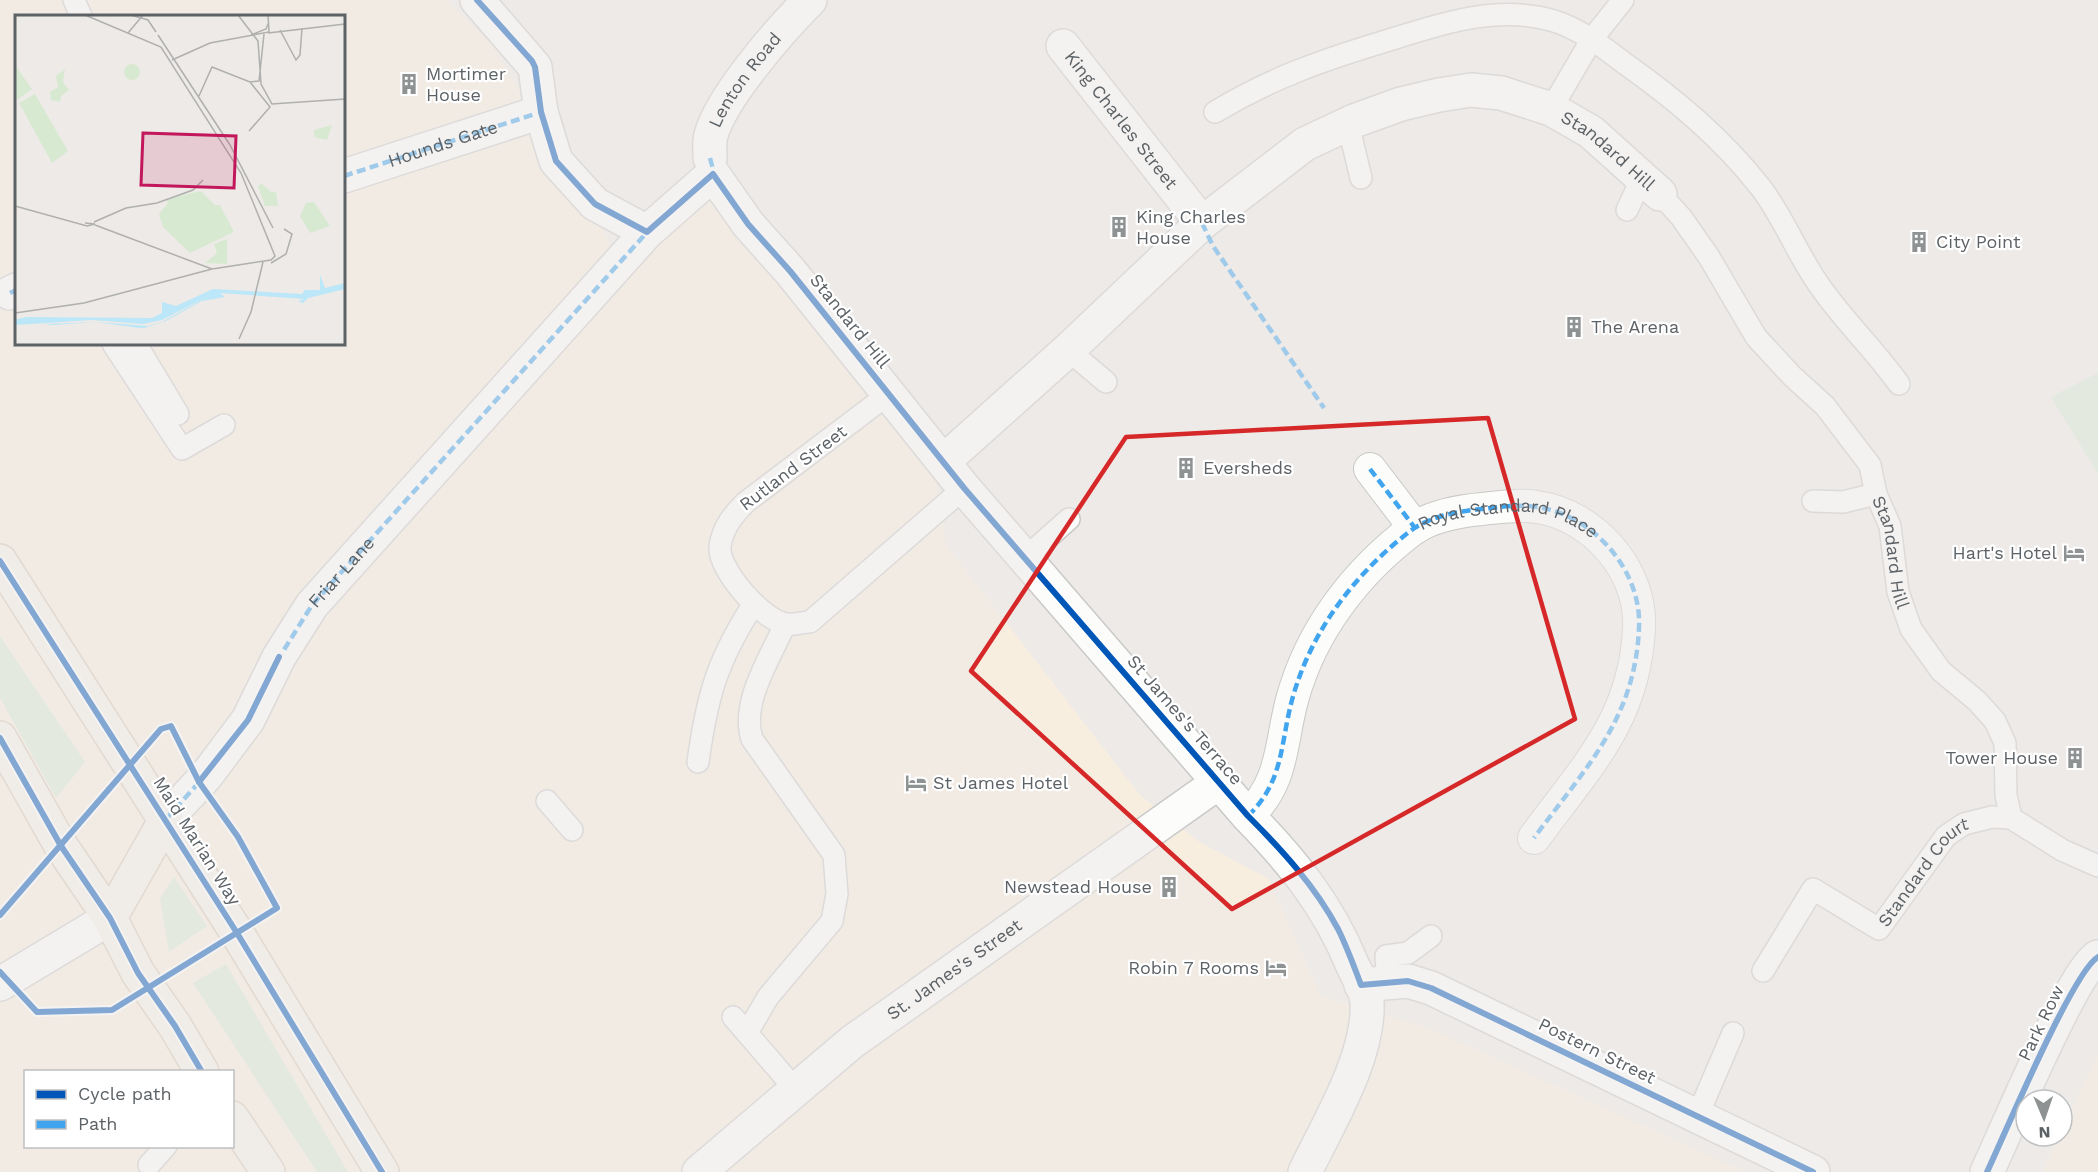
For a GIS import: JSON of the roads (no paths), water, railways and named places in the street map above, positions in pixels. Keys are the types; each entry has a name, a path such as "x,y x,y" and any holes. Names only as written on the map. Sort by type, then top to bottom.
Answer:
{"main road":[{"name":"Maid Marian Way","path":"0,561 166,819 382,1172"},
{"path":"0,738 61,846 110,918 138,973 175,1026 201,1070"},
{"name":"Friar Lane","path":"110,918 166,819"},
{"path":"234,1121 268,1172"}],"street":[{"path":"477,0 532,61 541,112 556,161 595,204 647,232"},
{"name":"Lenton Road","path":"711,166 711,135 729,100 768,46 810,0"},
{"name":"King Charles Street","path":"1063,46 1202,223"},
{"name":"Standard Hill","path":"944,461 1068,350 1202,223 1305,144 1348,124 1401,104 1471,90 1501,93 1551,109 1591,132 1651,186"},
{"name":"Hounds Gate","path":"345,176 541,112"},
{"name":"Friar Lane","path":"166,819 206,776 248,720 279,657 312,605 647,232 711,166"},
{"name":"Standard Hill","path":"711,166 748,224 890,393 964,488"},
{"path":"1370,469 1415,528"},
{"name":"St James's Terrace","path":"964,488 1248,816 1286,854 1320,899 1374,984 1367,1001 1363,1035 1352,1073 1305,1172"},
{"name":"Royal Standard Place","path":"1248,816 1264,801 1279,765 1292,699 1314,646 1330,615 1354,582 1415,528 1457,511 1510,506 1537,507 1568,516 1606,543 1624,566 1636,597 1640,626 1625,702 1599,753 1534,838"},
{"name":"St. James's Street","path":"699,1172 852,1042 1219,782"},
{"name":"Friar Lane","path":"0,984 110,918"},
{"name":"Park Row","path":"1988,1172 2064,1009 2087,966 2098,957"},
{"name":"Postern Street","path":"1374,984 1407,981 1431,988 1813,1172"}],"lane":[{"path":"75,0 81,15"},
{"path":"1551,109 1592,39 1623,0"},
{"path":"1215,112 1255,87 1309,64 1439,25 1486,15 1511,14 1555,21 1592,39 1678,103 1730,152 1762,189 1791,234 1818,284 1847,322 1880,357 1899,384"},
{"path":"1348,124 1361,178"},
{"path":"1627,210 1651,186"},
{"name":"Standard Hill","path":"1651,186 1681,217 1709,257 1756,337 1797,381 1826,406 1870,465 1876,494 1890,526 1898,592 1911,629 1941,671 1977,701 1995,721 2005,743 2006,795 2011,818"},
{"path":"114,345 182,448 224,425"},
{"path":"137,345 178,414"},
{"path":"1068,350 1106,382"},
{"name":"Rutland Street","path":"785,624 753,604 729,573 719,548 728,520 746,502 890,393"},
{"path":"747,1033 768,997 832,921 837,894 834,855 753,739 750,731 751,705 785,624 810,621 964,488"},
{"path":"1813,501 1843,502 1876,494"},
{"path":"1024,558 1069,519"},
{"path":"698,762 706,706 730,639 753,604"},
{"path":"547,801 572,830"},
{"name":"Standard Court","path":"1763,971 1813,889 1879,929 1946,836 1964,824 1992,817 2011,818"},
{"path":"2011,818 2062,850 2098,866"},
{"path":"1374,984 1386,956 1408,953 1431,936"},
{"path":"733,1017 796,1090"},
{"path":"1697,1117 1733,1033"},
{"path":"149,1165 163,1148"}],"place":[{"name":"Mortimer House","path":"409,84"},
{"name":"King Charles House","path":"1119,227"},
{"name":"City Point","path":"1919,242"},
{"name":"The Arena","path":"1574,327"},
{"name":"Eversheds","path":"1186,468"},
{"name":"Hart's Hotel","path":"2074,553"},
{"name":"Tower House","path":"2075,758"},
{"name":"St James Hotel","path":"916,783"},
{"name":"Newstead House","path":"1169,887"},
{"name":"Robin 7 Rooms","path":"1276,968"}]}
